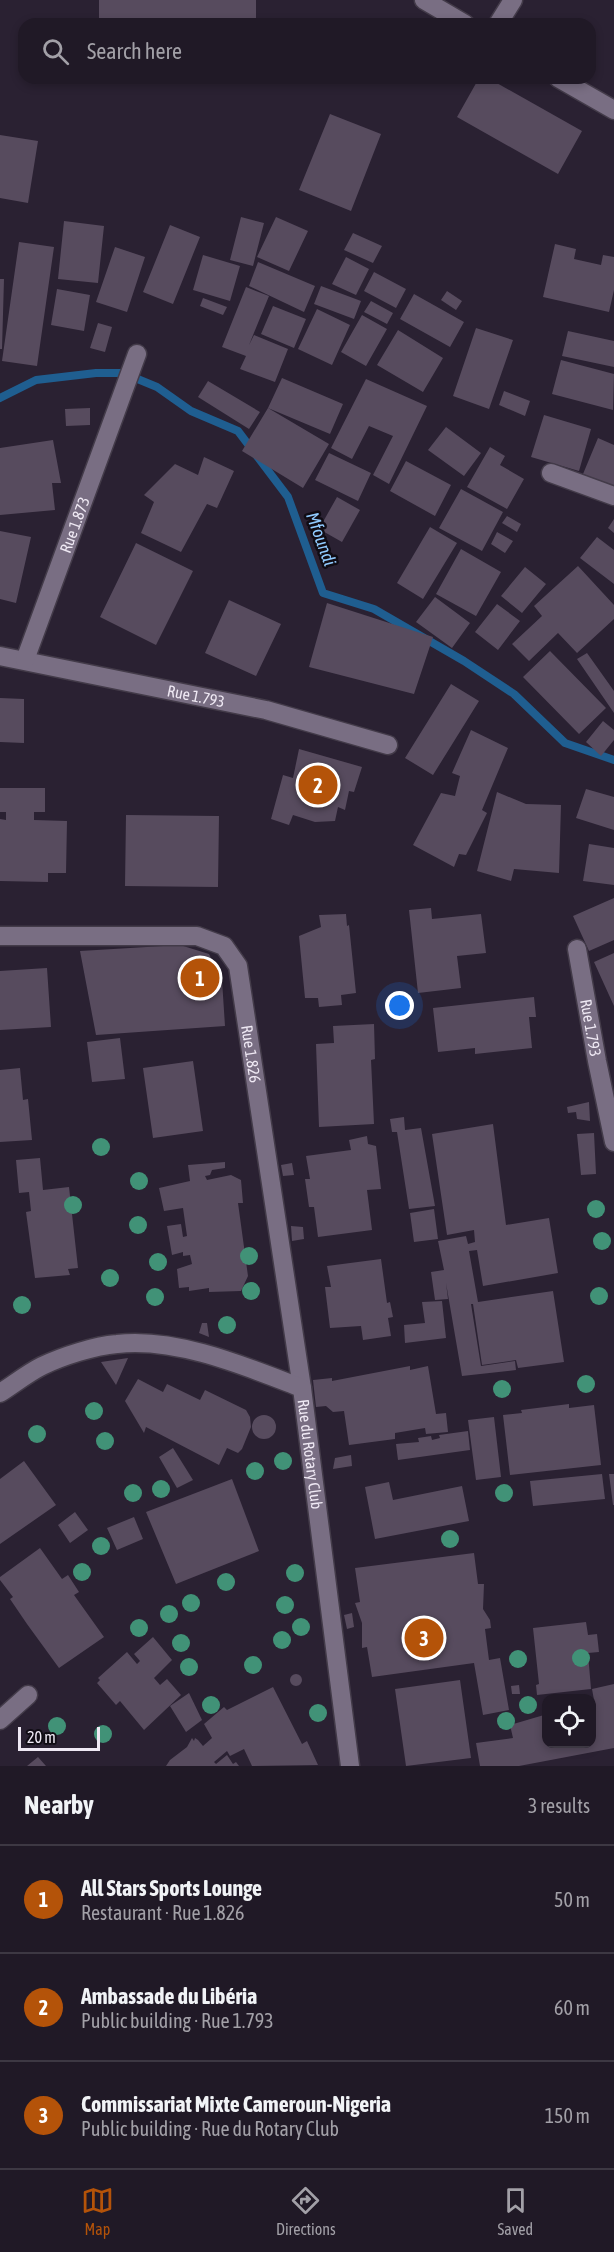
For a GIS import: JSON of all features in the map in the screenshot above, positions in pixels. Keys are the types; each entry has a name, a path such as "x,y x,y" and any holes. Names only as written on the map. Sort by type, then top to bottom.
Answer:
{"street":[{"path":"424,0 455,18"},
{"path":"502,18 513,0"},
{"path":"568,84 614,110"},
{"name":"Rue 1.873","path":"25,660 137,354"},
{"path":"551,473 614,496"},
{"name":"Rue 1.793","path":"0,656 266,710 388,745"},
{"name":"Rue 1.826","path":"0,936 197,936 224,946 238,966 302,1388"},
{"name":"Rue 1.793","path":"577,949 597,1061 614,1136"},
{"name":"Rue du Rotary Club","path":"0,1393 41,1366 117,1344 159,1345 228,1359 302,1388 350,1766"},
{"path":"0,1720 28,1695"}],"building":[{"path":"99,0 256,0 256,18 99,18"},
{"path":"476,84 499,84 582,131 558,174 457,117"},
{"path":"330,114 381,134 351,211 299,190"},
{"path":"0,135 38,141 28,203 0,198"},
{"path":"241,217 264,223 253,266 230,260"},
{"path":"276,217 308,231 289,271 257,257"},
{"path":"64,221 104,226 98,283 58,279"},
{"path":"170,225 200,237 173,304 143,292"},
{"path":"353,233 382,246 373,263 344,250"},
{"path":"19,242 54,247 37,366 2,361"},
{"path":"555,244 576,249 574,259 601,265 603,255 614,257 614,290 609,312 543,297"},
{"path":"115,247 145,257 127,312 96,302"},
{"path":"203,255 240,266 230,301 193,290"},
{"path":"346,257 369,269 356,295 332,284"},
{"path":"258,262 315,286 304,312 249,286"},
{"path":"374,272 406,289 396,308 364,291"},
{"path":"0,279 4,279 2,349 0,349"},
{"path":"321,286 361,301 354,319 314,304"},
{"path":"246,287 269,296 249,345 254,335 288,349 275,382 240,369 246,356 222,347"},
{"path":"57,289 90,295 84,331 51,325"},
{"path":"447,291 462,301 456,310 441,300"},
{"path":"414,294 464,322 450,347 400,319"},
{"path":"203,298 227,307 223,315 200,306"},
{"path":"371,301 393,313 387,324 364,312"},
{"path":"273,306 306,319 294,348 261,334"},
{"path":"317,309 350,325 332,365 298,349"},
{"path":"362,315 387,329 366,366 341,352"},
{"path":"98,323 112,327 105,352 90,348"},
{"path":"476,328 513,340 489,409 453,396"},
{"path":"398,330 443,358 423,392 377,365"},
{"path":"568,331 614,341 614,367 562,356"},
{"path":"561,360 614,374 613,410 552,394"},
{"path":"282,378 343,404 330,434 268,408"},
{"path":"366,379 427,406 389,484 373,475 393,436 369,426 352,459 331,448"},
{"path":"208,381 260,412 249,429 198,397"},
{"path":"504,391 530,401 525,416 499,405"},
{"path":"90,408 90,425 66,426 65,409"},
{"path":"268,408 329,444 303,488 242,451"},
{"path":"544,415 591,429 579,471 531,457"},
{"path":"446,427 481,453 464,476 428,450"},
{"path":"598,438 614,445 614,486 583,474"},
{"path":"53,440 61,483 52,483 55,510 0,515 0,448"},
{"path":"490,447 505,456 500,465 524,479 507,509 467,487"},
{"path":"329,453 371,473 358,501 315,480"},
{"path":"204,457 234,471 217,508 207,504 181,552 141,533 154,502 144,495 175,464 198,475"},
{"path":"406,461 451,485 435,516 390,491"},
{"path":"461,489 503,512 482,551 439,528"},
{"path":"337,497 360,510 342,542 319,529"},
{"path":"507,516 521,524 517,532 502,523"},
{"path":"614,519 614,533 608,528"},
{"path":"430,527 457,543 423,599 397,583"},
{"path":"0,531 31,537 16,603 0,599"},
{"path":"497,532 513,541 505,553 491,544"},
{"path":"597,537 614,550 614,584 580,558"},
{"path":"136,543 193,571 156,645 100,617"},
{"path":"461,549 501,572 476,616 436,594"},
{"path":"578,566 614,605 614,619 577,653 558,633 529,661 512,644 542,616 534,606"},
{"path":"525,567 546,584 522,613 501,596"},
{"path":"435,597 470,623 452,648 416,622"},
{"path":"229,600 281,624 256,676 205,653"},
{"path":"327,603 433,637 414,694 309,667"},
{"path":"497,604 520,621 498,650 475,632"},
{"path":"550,651 606,708 579,734 523,677"},
{"path":"587,653 614,691 614,713 577,659"},
{"path":"451,684 479,701 433,775 405,758"},
{"path":"0,698 24,699 24,743 0,742"},
{"path":"603,721 614,730 614,740 601,756 586,742"},
{"path":"471,730 508,748 482,810 487,813 466,855 459,854 454,867 413,845 441,793 455,796 460,776 452,773"},
{"path":"299,749 362,767 354,792 349,791 345,810 338,807 335,821 315,822 293,815 289,825 271,819 283,775 293,778"},
{"path":"0,788 45,788 45,812 34,812 34,820 67,821 66,873 48,873 48,882 0,881 0,819 6,820 6,812 0,812"},
{"path":"586,789 614,797 614,830 576,818"},
{"path":"497,792 526,804 561,805 559,873 514,869 511,881 477,871"},
{"path":"126,815 219,816 218,887 125,886"},
{"path":"589,844 614,848 614,885 583,881"},
{"path":"614,898 614,940 589,951 573,916"},
{"path":"431,908 432,919 481,914 486,953 457,956 461,988 418,993 409,910"},
{"path":"346,914 356,993 341,995 342,1005 319,1007 318,998 305,998 299,936 321,927 319,915"},
{"path":"180,945 209,954 222,980 225,1026 96,1035 80,951"},
{"path":"614,953 614,1006 594,962"},
{"path":"47,968 51,1027 0,1030 0,971"},
{"path":"534,997 536,1017 529,1017 532,1048 475,1054 475,1048 438,1052 433,1008"},
{"path":"374,1024 375,1059 371,1060 374,1124 319,1127 316,1044 334,1043 333,1026"},
{"path":"120,1038 125,1079 92,1082 87,1042"},
{"path":"193,1061 203,1131 153,1138 143,1068"},
{"path":"20,1068 23,1100 28,1099 32,1140 0,1142 0,1070"},
{"path":"589,1102 590,1121 577,1119 576,1112 568,1113 567,1107"},
{"path":"404,1117 405,1130 421,1128 435,1206 409,1209 397,1132 392,1132 390,1119"},
{"path":"493,1124 506,1225 549,1218 558,1273 483,1286 477,1250 469,1251 478,1302 553,1291 564,1362 518,1368 516,1360 482,1365 473,1304 471,1304 481,1366 515,1361 516,1370 462,1376 446,1283 448,1299 435,1300 431,1272 444,1270 438,1241 466,1236 468,1244 475,1242 474,1230 447,1235 432,1134"},
{"path":"594,1133 596,1174 581,1175 577,1134"},
{"path":"367,1136 368,1144 376,1146 381,1189 367,1190 372,1230 318,1237 314,1207 309,1207 305,1179 310,1179 306,1156 351,1150 349,1140"},
{"path":"40,1158 43,1190 69,1187 78,1268 68,1269 70,1275 35,1278 26,1212 31,1211 29,1192 19,1193 16,1160"},
{"path":"225,1162 225,1168 212,1170 210,1175 205,1176 207,1180 231,1175 241,1180 243,1203 238,1203 248,1276 241,1291 209,1292 209,1288 189,1291 189,1287 179,1288 177,1269 192,1264 190,1255 183,1256 183,1252 172,1255 167,1226 181,1224 183,1237 187,1236 183,1208 164,1211 159,1188 190,1181 188,1165"},
{"path":"292,1163 294,1175 283,1176 281,1165"},
{"path":"434,1209 438,1239 414,1242 410,1213"},
{"path":"291,1226 303,1227 304,1239 292,1241"},
{"path":"381,1259 387,1303 390,1302 393,1317 388,1318 391,1336 363,1340 361,1326 330,1328 325,1287 331,1287 327,1266"},
{"path":"442,1301 446,1338 405,1343 404,1325 425,1323 422,1302"},
{"path":"202,1323 207,1323 209,1337 199,1333"},
{"path":"128,1358 116,1385 101,1362"},
{"path":"410,1366 410,1370 428,1366 436,1414 446,1413 448,1432 426,1434 425,1428 395,1433 395,1439 349,1445 344,1411 333,1412 326,1406 316,1407 313,1380 332,1378 332,1381"},
{"path":"138,1379 163,1392 167,1384 200,1400 205,1390 246,1410 250,1417 251,1427 242,1449 238,1453 227,1448 219,1465 146,1427 144,1433 125,1401"},
{"path":"569,1404 569,1408 594,1405 601,1465 510,1475 503,1415 522,1413 521,1410"},
{"path":"264,1415 269,1416 275,1422 275,1432 269,1438 264,1439 259,1438 253,1432 252,1427 253,1422 259,1416"},
{"path":"494,1417 501,1477 476,1480 468,1420"},
{"path":"468,1431 470,1450 398,1460 396,1444 419,1442 418,1438 431,1436 432,1440 440,1438 439,1435"},
{"path":"173,1448 193,1480 177,1488 159,1457"},
{"path":"351,1455 352,1466 333,1469 335,1458"},
{"path":"24,1461 56,1505 0,1544 0,1479"},
{"path":"602,1474 605,1499 533,1506 530,1481"},
{"path":"609,1474 614,1474 614,1505 613,1505"},
{"path":"232,1479 259,1551 176,1584 146,1512"},
{"path":"389,1482 393,1500 462,1486 469,1521 375,1539 365,1487"},
{"path":"75,1512 88,1530 70,1543 58,1525"},
{"path":"134,1517 143,1539 117,1550 107,1528"},
{"path":"40,1548 62,1579 68,1575 79,1592 74,1595 104,1637 59,1668 10,1599 13,1597 0,1580 0,1577"},
{"path":"474,1553 478,1584 484,1584 483,1609 490,1620 491,1628 485,1629 489,1660 500,1658 509,1710 483,1715 474,1663 372,1677 367,1647 362,1648 362,1623 355,1603 360,1602 355,1568"},
{"path":"352,1613 354,1627 347,1629 344,1615"},
{"path":"586,1622 588,1635 597,1634 599,1652 588,1653 591,1689 537,1695 536,1685 539,1684 533,1628"},
{"path":"153,1637 172,1660 154,1678 160,1685 167,1679 181,1695 144,1730 120,1701 116,1705 97,1683 100,1680 98,1678 127,1652 137,1664 140,1661 134,1654"},
{"path":"296,1674 302,1680 296,1686 290,1680"},
{"path":"460,1680 471,1758 406,1766 395,1689"},
{"path":"614,1684 614,1748 519,1766 480,1766 476,1743 513,1738 510,1725 542,1716 542,1748 596,1748 596,1694 593,1694 592,1689"},
{"path":"519,1685 520,1694 512,1694 511,1686"},
{"path":"273,1687 302,1744 307,1741 318,1765 252,1766 244,1749 230,1756 227,1751 214,1762 216,1764 227,1755 233,1764 236,1762 239,1766 166,1766 187,1747 192,1738 194,1741 195,1738 198,1740 203,1746 212,1738 204,1724 224,1707 227,1710"},
{"path":"189,1693 202,1720 186,1732 170,1706"},
{"path":"38,1757 46,1766 27,1766"}],"waterway":[{"name":"Mfoundi","path":"0,398 36,380 96,373 123,373 157,387 191,411 238,431 288,497 323,593 374,609 464,661 514,694 565,743 614,760"}],"place":[{"name":"Ambassade du Libéria","path":"318,785"},
{"name":"All Stars Sports Lounge","path":"200,978"},
{"name":"Commissariat Mixte Cameroun-Nigeria","path":"424,1638"}]}
